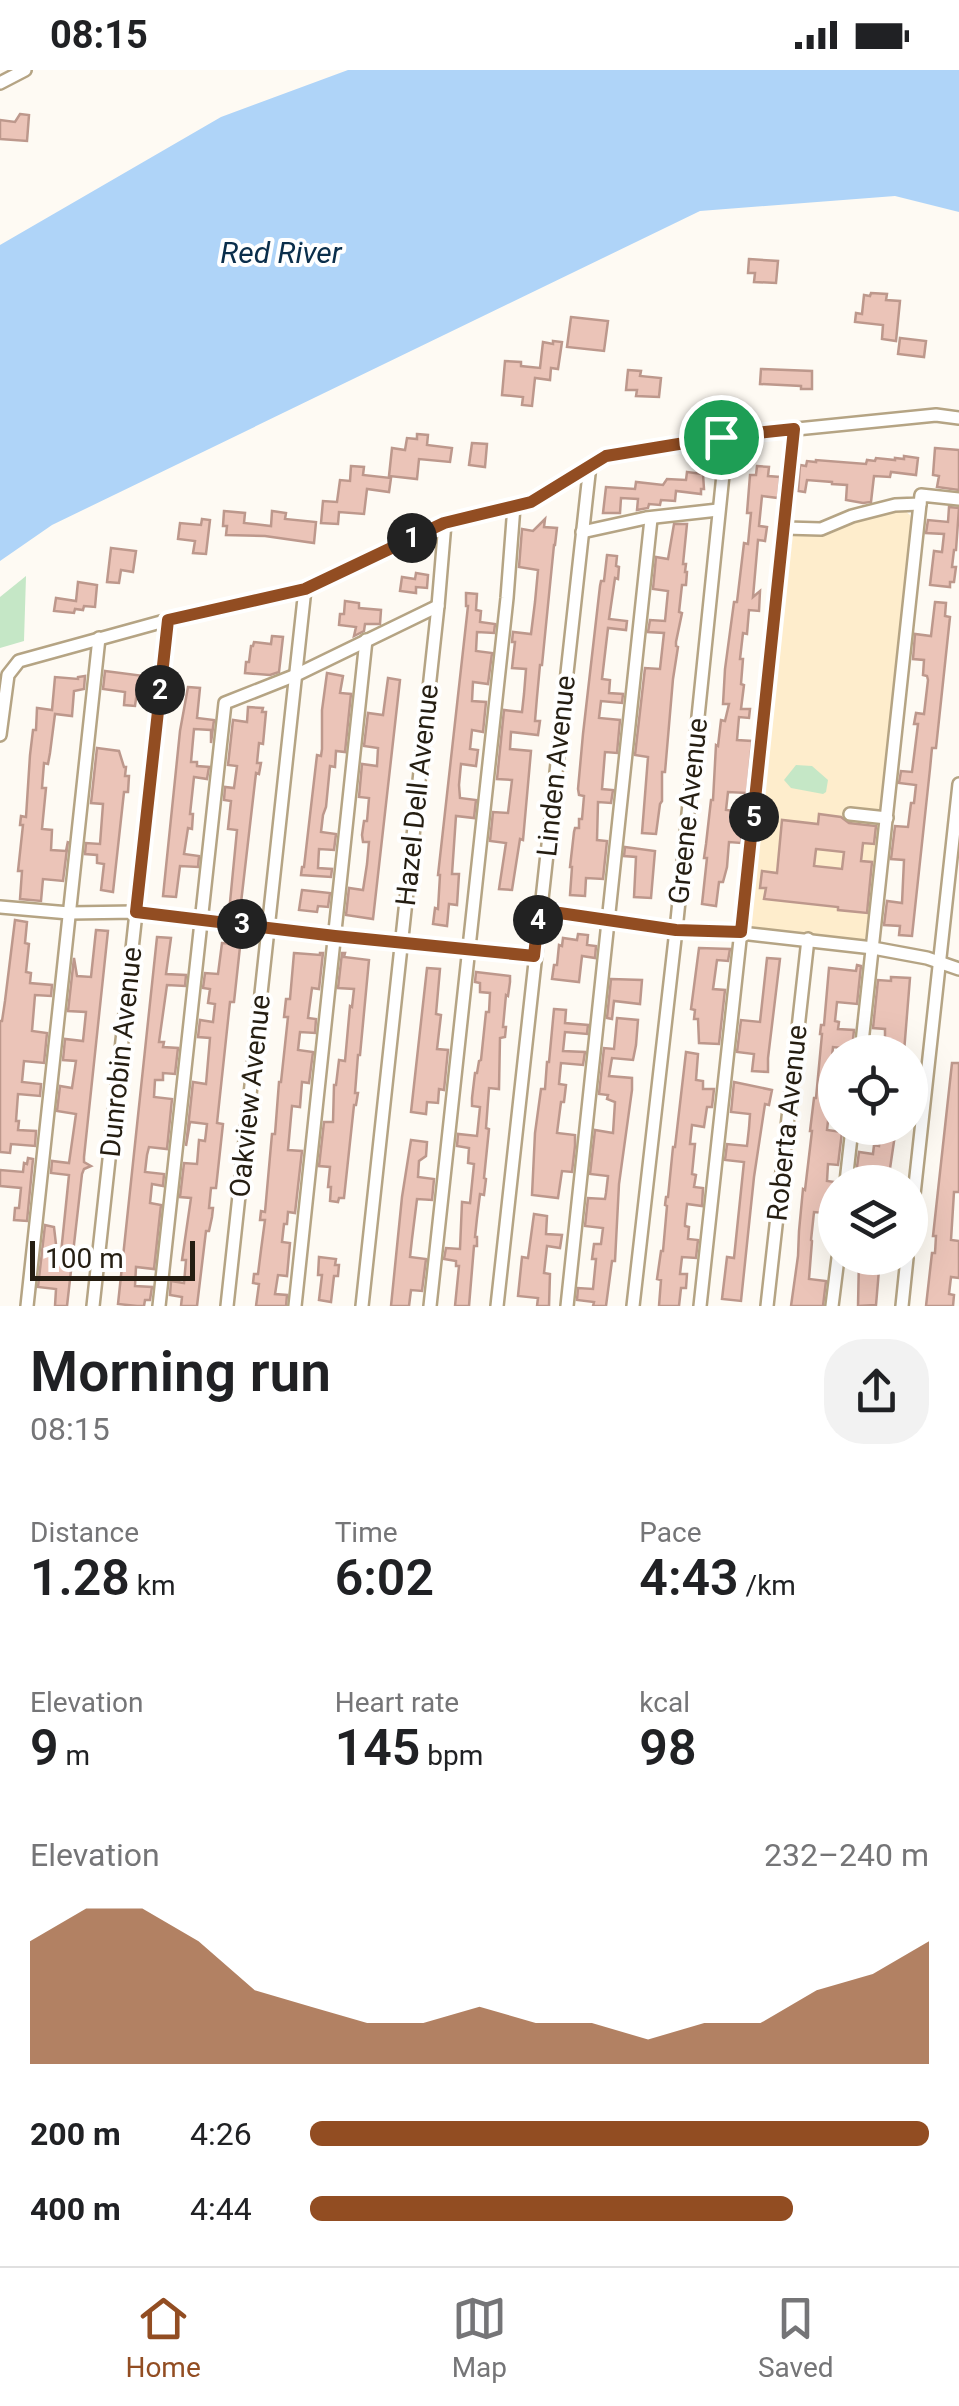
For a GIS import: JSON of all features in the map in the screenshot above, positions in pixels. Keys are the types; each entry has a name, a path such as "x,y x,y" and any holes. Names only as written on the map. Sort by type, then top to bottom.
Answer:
{"street":[{"path":"0,84 25,70"},
{"path":"0,735 8,675 19,661 168,620 305,589 444,523 531,502 606,456 727,436 936,416 959,418"},
{"path":"700,1306 794,429"},
{"name":"Greene Avenue","path":"633,1306 727,436"},
{"name":"Linden Avenue","path":"497,1306 590,465"},
{"path":"863,1035 921,496 959,500"},
{"path":"785,528 820,529 895,505 920,504"},
{"path":"430,1306 514,506"},
{"path":"582,532 646,518 718,510"},
{"path":"567,1306 652,519"},
{"name":"Hazel Dell Avenue","path":"362,1306 444,523"},
{"name":"Oakview Avenue","path":"227,1306 305,589"},
{"path":"159,1306 225,703 296,675 438,606"},
{"name":"Dunrobin Avenue","path":"92,1306 168,620"},
{"path":"27,1306 100,638"},
{"path":"295,1306 366,640"},
{"path":"917,1165 959,784"},
{"path":"850,814 887,818"},
{"path":"0,906 70,913 136,912 534,956"},
{"path":"539,910 676,930 808,939 872,948 959,969"},
{"name":"Roberta Avenue","path":"766,1306 808,939"},
{"path":"832,1306 836,1275"},
{"path":"902,1306 905,1275"}],"shaded area":[{"path":"904,510 914,527 867,941 745,929 790,536 830,534 858,521"}],"green space":[{"path":"26,576 24,641 0,648 0,597"},
{"path":"796,765 812,766 828,780 826,792 791,788 784,780"}],"water":[{"name":"Red River","path":"348,70 959,70 959,212 895,196 700,211 52,525 0,561 0,245 221,117"}],"building":[{"path":"20,114 29,115 27,141 0,139 0,120 15,122"},
{"path":"749,259 778,261 776,283 754,282 755,273 748,273"},
{"path":"887,294 886,300 900,301 896,341 882,339 883,325 855,322 856,313 862,314 864,295"},
{"path":"571,317 608,321 604,351 567,347"},
{"path":"900,338 926,341 924,357 898,354"},
{"path":"543,342 562,342 558,369 551,368 550,380 535,378 532,406 522,405 523,397 502,395 505,361 540,368"},
{"path":"761,369 812,371 812,389 760,384"},
{"path":"628,370 641,371 640,376 661,378 659,397 636,396 637,390 626,390"},
{"path":"417,434 428,435 427,445 452,448 450,462 419,459 417,479 389,476 392,448 405,450 407,438 417,439"},
{"path":"472,443 487,444 485,467 469,465"},
{"path":"935,448 959,450 959,490 937,487 939,476 933,475"},
{"path":"904,456 918,458 916,475 891,472 890,477 874,476 871,502 846,500 847,485 832,482 807,480 805,492 798,491 800,465 806,466 807,461 866,464 876,458 895,460"},
{"path":"351,466 364,467 363,475 391,478 389,492 367,489 364,514 339,512 338,524 321,523 323,501 337,502 340,480 350,481"},
{"path":"757,466 769,467 768,476 780,477 778,498 762,496 759,526 767,527 765,541 758,540 753,597 760,591 759,611 749,610 740,659 744,685 741,709 750,709 749,718 739,717 737,740 752,741 747,793 728,792 726,810 745,812 741,843 729,842 727,867 723,882 719,882 716,906 702,904 704,858 716,745 729,704 723,704 725,669 744,543 748,544 750,475 756,475"},
{"path":"687,472 703,474 701,494 676,491 675,501 661,500 660,505 649,504 648,508 637,510 638,499 621,498 620,513 603,513 606,487 635,489 636,482 663,485 667,479 686,480"},
{"path":"949,507 959,508 952,567 956,567 954,582 950,582 950,587 930,585 934,551 942,552 944,534 926,533 928,520 948,522"},
{"path":"224,511 245,513 244,523 271,526 272,511 286,513 285,519 316,522 314,543 226,535"},
{"path":"202,519 210,520 206,554 193,553 195,541 178,539 180,523 201,525"},
{"path":"545,519 544,527 557,528 537,697 535,721 540,721 538,735 511,732 510,749 531,751 523,840 520,839 512,890 499,889 506,843 490,841 493,812 508,813 512,780 497,779 504,710 522,712 526,669 512,668 513,632 531,634 538,570 519,567 522,529 533,531"},
{"path":"674,524 687,524 683,564 686,585 682,585 679,612 682,613 662,772 662,801 656,834 642,833 648,757 635,755 645,668 660,669 664,633 648,632 650,620 665,621 668,591 653,589 656,557 668,559"},
{"path":"111,548 136,551 133,572 121,570 119,583 107,582"},
{"path":"607,555 617,556 619,567 609,619 627,621 626,630 608,628 602,679 610,680 609,693 623,694 622,703 601,701 599,718 620,720 617,753 605,752 602,789 613,790 611,803 598,802 597,840 607,841 603,879 586,878 585,896 570,895 574,832 582,819 584,796 579,795 578,789 583,734"},
{"path":"416,573 428,575 427,588 416,587 416,593 400,591 402,577 415,579"},
{"path":"78,582 97,585 95,607 84,606 74,613 54,611 56,598 76,601"},
{"path":"466,593 477,594 480,622 495,624 494,633 477,632 476,651 492,653 488,684 473,682 472,701 486,702 483,732 472,730 470,749 478,750 476,766 461,764 459,785 460,798 476,800 474,818 456,816 452,874 459,874 457,905 449,904 447,926 433,924 435,908 438,909 438,875 468,606"},
{"path":"345,601 359,603 359,608 381,610 380,624 365,624 364,631 354,636 356,627 339,625"},
{"path":"935,602 946,603 945,616 950,617 936,748 932,748 912,936 899,935 900,926 884,925 887,901 902,903 904,860 891,859 895,826 908,827 916,785 899,783 901,771 912,772 918,724 914,724 916,713 924,714 928,680 923,675 924,660 913,659 915,634 931,636"},
{"path":"272,636 283,637 279,672 245,673 251,646 254,642 271,644"},
{"path":"105,671 144,676 135,706 124,705 125,692 103,689"},
{"path":"327,673 343,676 340,693 351,694 345,752 336,751 335,767 330,766 321,832 336,834 334,850 319,849 318,868 332,869 331,877 301,875 317,755 321,756 322,749"},
{"path":"85,676 84,689 74,691 72,716 55,714 48,764 44,763 42,829 52,830 51,850 66,851 68,841 63,881 43,879 41,901 20,899 20,825 21,816 26,817 37,708 52,710 55,677"},
{"path":"388,678 400,680 373,919 346,915 349,888 363,890 367,864 369,842 363,842 362,835 369,798 359,797 362,764 377,766 378,748 364,746 368,713 383,715"},
{"path":"188,687 200,688 197,718 214,720 211,743 211,730 194,729 191,762 209,767 207,779 194,777 192,829 188,828 184,854 199,856 198,867 180,866 176,897 163,896 180,731"},
{"path":"248,707 263,708 262,712 266,712 241,903 230,902 237,830 228,829 231,801 224,800 225,787 234,788 237,766 228,765 233,720 247,722"},
{"path":"97,748 119,751 126,767 125,776 129,776 113,892 101,890 104,864 97,863 97,855 85,854 86,843 100,844 103,804 91,803"},
{"path":"819,814 876,826 874,844 863,843 861,861 872,862 867,913 764,899 766,888 760,888 762,871 777,873 782,820 818,824","holes":["816,849 844,852 842,869 814,866"]},
{"path":"625,847 655,851 651,898 634,897 636,857 624,856"},
{"path":"302,890 330,893 328,907 318,906 317,912 299,910"},
{"path":"15,920 27,922 26,972 31,973 30,983 52,985 51,996 35,995 32,1031 47,1033 44,1063 24,1061 22,1082 41,1084 40,1096 18,1094 18,1130 36,1131 35,1146 11,1144 10,1153 0,1152 0,1021"},
{"path":"96,930 108,931 84,1157 84,1162 91,1166 82,1174 67,1306 55,1306 56,1289 38,1287 45,1225 54,1227 57,1253 61,1253 69,1175 51,1173 52,1161 69,1163 76,1114 57,1111 60,1086 72,1088 76,1061 63,1060 65,1039 83,1041 86,1012 68,1011 74,958 77,976 91,977"},
{"path":"578,934 588,935 587,945 596,946 595,958 582,956 579,982 552,979 563,938 577,940"},
{"path":"157,937 171,938 166,974 186,975 185,986 167,985 159,1042 164,1042 163,1047 178,1048 175,1074 163,1073 163,1080 155,1080 154,1097 172,1099 167,1149 149,1147 147,1155 145,1172 164,1174 163,1186 152,1184 150,1203 161,1205 154,1269 136,1267 135,1286 152,1287 150,1300 137,1306 118,1304"},
{"path":"222,943 240,947 217,1123 223,1124 216,1188 211,1188 212,1217 206,1231 197,1306 181,1306 182,1297 170,1295 171,1281 184,1283 186,1260 182,1260 191,1198 180,1197 184,1163 197,1164 199,1140 205,1141 207,1124 190,1122 186,1146 193,1082 206,1084 210,1038 198,1037 200,1020 213,1022 215,1004 208,1003 210,989 203,988 205,973 218,974"},
{"path":"699,948 730,949 728,961 717,960 713,989 725,990 719,1044 699,1043 698,1019 694,1019 695,1010 691,1009"},
{"path":"294,953 323,953 319,989 312,988 308,1018 316,1019 315,1033 300,1032 298,1050 313,1052 309,1083 302,1082 300,1107 292,1106 288,1150 302,1151 295,1213 288,1212 284,1224 282,1242 290,1243 287,1276 278,1275 275,1294 287,1295 286,1306 256,1306 259,1284 253,1283 254,1274 258,1274 265,1220 260,1220 261,1211 265,1212 275,1134 288,1017 284,1017 286,999 290,999"},
{"path":"342,953 344,957 369,960 358,1055 358,1093 344,1198 338,1202 330,1201 330,1167 319,1166 324,1122 333,1122 334,1085 339,1060 345,1061 354,989 338,988"},
{"path":"767,958 780,959 768,1072 752,1071 754,1054 737,1052 741,1020 760,1022"},
{"path":"857,965 861,966 857,1004 837,1002 835,1021 839,1022 838,1029 854,1030 853,1035 820,1034 829,968 856,971"},
{"path":"427,968 440,969 437,1049 448,1050 444,1090 439,1089 438,1103 427,1102 426,1114 411,1112"},
{"path":"476,972 510,976 510,982 505,1037 500,1038 499,1089 489,1088 486,1179 484,1195 480,1194 469,1306 455,1306 459,1266 456,1261 444,1259 446,1248 460,1249 462,1202 470,1203 474,1164 468,1163 469,1148 457,1146 458,1134 477,1136 480,1107 472,1106 472,1098 489,1012 490,993 480,992"},
{"path":"891,977 910,978 905,1035 885,1035 885,1029 873,1028 878,980 891,981"},
{"path":"611,979 642,980 640,1004 614,1001 612,1019 607,1018"},
{"path":"554,1009 566,1010 565,1023 588,1025 587,1034 565,1032 563,1051 585,1052 583,1065 561,1063 559,1084 566,1085 557,1133 575,1135 575,1146 572,1172 562,1171 558,1198 532,1195 535,1133 541,1089 545,1089"},
{"path":"617,1018 638,1020 636,1045 633,1060 612,1058 609,1076 632,1078 632,1090 619,1184 615,1261 606,1306 593,1306 594,1302 577,1300 578,1288 593,1289 594,1244 601,1244 603,1228 585,1226 588,1198 605,1199 606,1193 608,1176 590,1174 595,1130 613,1133 615,1102 607,1099 608,1095 599,1094 604,1048 614,1049"},
{"path":"686,1052 698,1054 696,1080 703,1081 703,1089 714,1089 704,1127 692,1125 690,1144 695,1144 692,1174 696,1175 694,1187 703,1188 702,1206 687,1204 688,1239 698,1240 696,1258 682,1257 680,1274 687,1274 679,1306 659,1306 661,1280 657,1279"},
{"path":"952,1063 959,1063 959,1192 954,1192 951,1240 959,1241 959,1278 951,1277 949,1294 954,1295 953,1306 926,1306 935,1253 933,1236"},
{"path":"818,1077 818,1145 840,1145 838,1165 818,1165 818,1212 814,1212 809,1279 826,1281 823,1306 791,1306 803,1189"},
{"path":"734,1082 772,1090 769,1105 765,1104 754,1177 741,1301 722,1299 727,1257 734,1258 744,1162 725,1160 727,1144 747,1146 750,1114 731,1112"},
{"path":"411,1140 427,1142 426,1156 419,1161 418,1177 434,1179 432,1200 417,1199 410,1257 426,1259 422,1291 411,1290 409,1306 391,1306 402,1197"},
{"path":"874,1145 893,1145 891,1165 857,1165 859,1152 873,1154"},
{"path":"28,1158 33,1159 27,1221 14,1220 21,1188 0,1186 0,1170 23,1172"},
{"path":"534,1214 547,1216 546,1234 562,1235 560,1248 547,1246 544,1273 550,1274 549,1306 537,1306 538,1298 518,1296 522,1257 528,1258"},
{"path":"319,1257 336,1259 335,1265 339,1265 331,1302 319,1300"},
{"path":"859,1275 879,1275 876,1305 858,1306"}],"route":[{"path":"794,429 741,932 676,930 539,910 534,956 136,912 168,620 305,589 444,523 531,502 606,456 721,437 794,429"}]}
